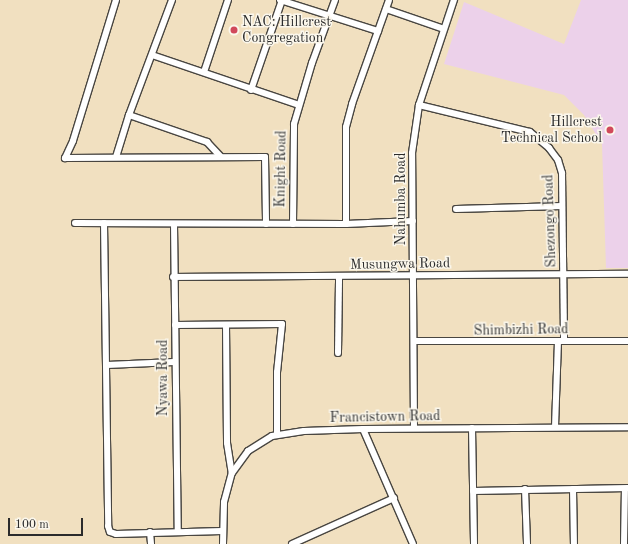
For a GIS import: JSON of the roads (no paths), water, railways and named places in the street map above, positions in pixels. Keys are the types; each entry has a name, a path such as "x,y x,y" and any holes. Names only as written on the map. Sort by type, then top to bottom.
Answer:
{"street":[{"path":"116,0 73,141 65,158 220,156 265,157 266,224"},
{"path":"116,157 129,115 172,0"},
{"path":"204,72 228,0"},
{"path":"252,90 281,0 329,18 378,31"},
{"name":"Knight Road","path":"293,224 293,129 299,105 335,0"},
{"path":"346,224 346,127 352,104 389,0"},
{"name":"Nahumba Road","path":"414,428 412,153 419,105 454,0"},
{"path":"386,9 444,29"},
{"path":"152,55 299,105"},
{"name":"Shezongo Road","path":"419,105 530,132 539,138 558,160 562,173 564,275 555,427"},
{"path":"129,115 208,142 220,156"},
{"path":"456,208 562,206"},
{"path":"75,223 346,224 413,221"},
{"path":"104,223 108,526 110,532 116,534 222,531"},
{"name":"Nyawa Road","path":"174,224 174,362 178,532"},
{"name":"Musungwa Road","path":"173,277 628,274"},
{"path":"338,353 339,277"},
{"path":"175,325 282,324 277,372 277,434"},
{"path":"226,325 227,443 232,473"},
{"name":"Shimbizhi Road","path":"414,341 498,343 628,341"},
{"path":"107,365 174,362"},
{"name":"Francistown Road","path":"223,544 222,531 224,502 232,473 248,450 266,438 277,434 363,429 628,427"},
{"path":"472,428 474,544"},
{"path":"363,429 413,544"},
{"path":"472,491 626,488 624,544"},
{"path":"525,489 527,544"},
{"path":"573,489 574,544"},
{"path":"292,544 394,498"},
{"path":"150,532 151,544"}],"place":[{"name":"NAC: Hillcrest Congregation","path":"234,30"},
{"name":"Hillcrest Technical School","path":"610,130"}]}
